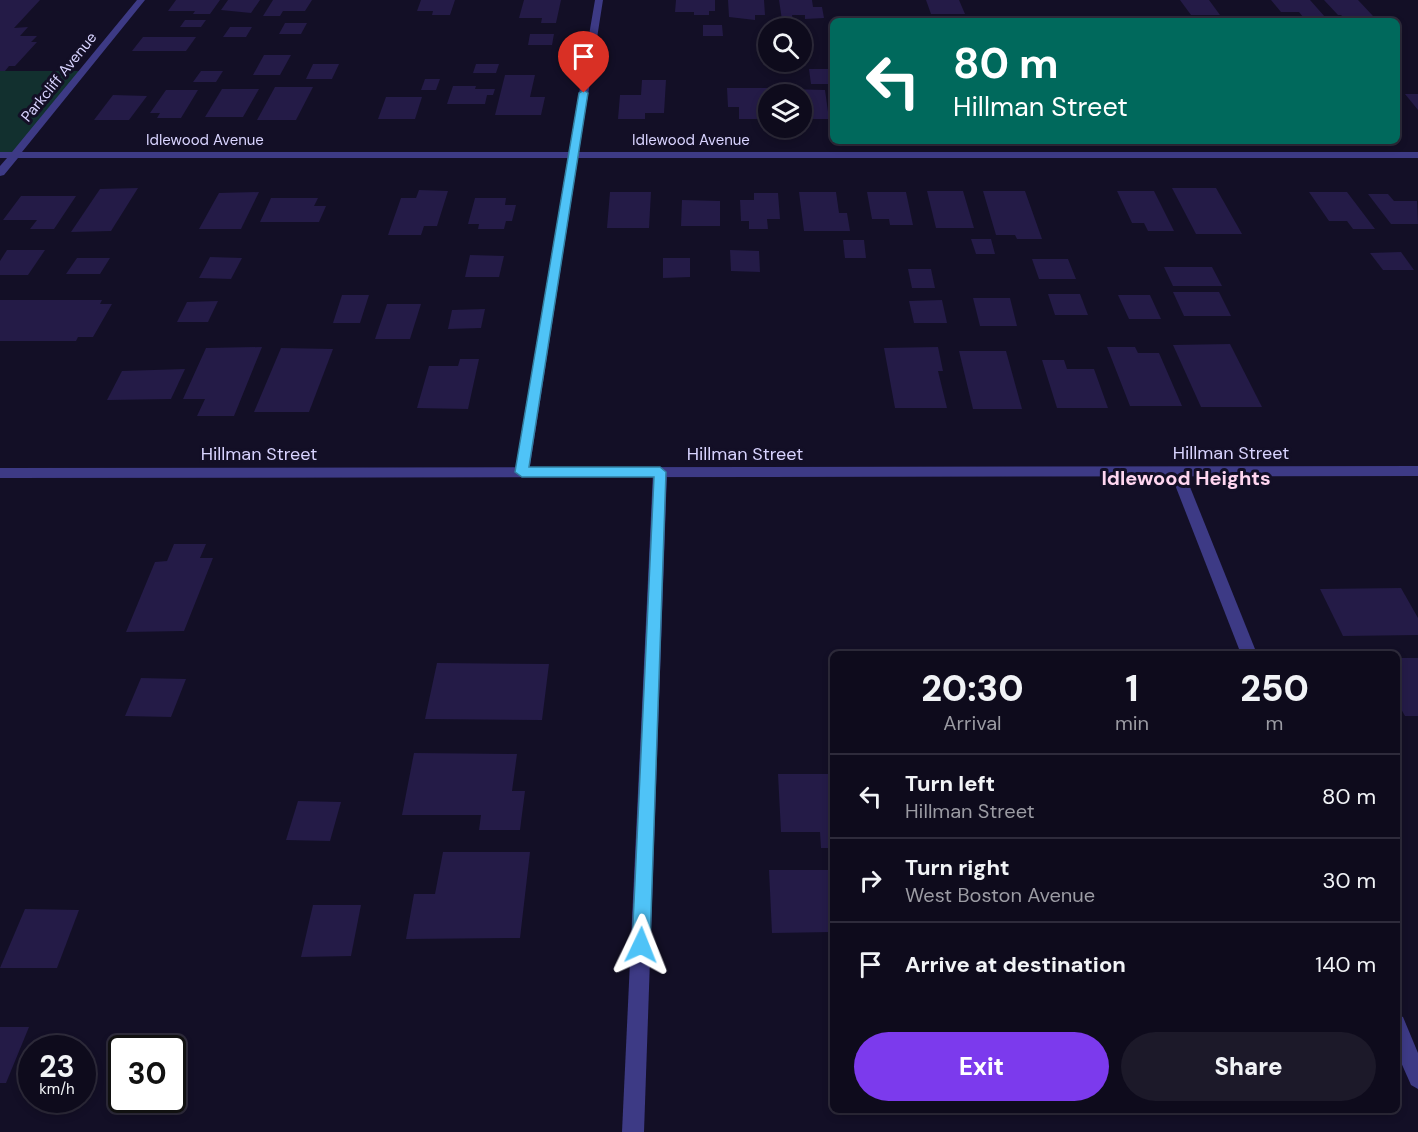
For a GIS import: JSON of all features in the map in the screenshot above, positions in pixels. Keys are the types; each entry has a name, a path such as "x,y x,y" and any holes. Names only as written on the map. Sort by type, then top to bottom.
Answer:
{"street":[{"name":"Parkcliff Avenue","path":"0,173 141,0"},
{"path":"522,472 599,0"},
{"name":"Idlewood Avenue","path":"0,155 1418,155"},
{"name":"Hillman Street","path":"0,472 1418,471"},
{"path":"633,1132 660,472"},
{"path":"1177,472 1248,651"},
{"path":"1400,1034 1418,1078"}],"green space":[{"path":"0,71 83,71 15,155 0,155"}],"building":[{"path":"0,0 40,0 14,28 28,27 20,36 37,36 31,42 37,42 15,66 9,66 5,71 0,71"},
{"path":"176,0 220,0 210,14 193,14 195,11 168,11"},
{"path":"228,0 260,0 251,13 221,10"},
{"path":"273,0 312,0 305,11 283,11 280,16 263,16"},
{"path":"421,0 455,0 450,15 432,15 433,11 417,11"},
{"path":"524,0 561,0 556,23 541,23 542,18 519,18"},
{"path":"676,0 715,0 715,11 709,11 709,15 675,12"},
{"path":"728,0 764,0 765,15 755,15 755,20 729,17"},
{"path":"779,0 812,0 813,7 822,7 824,18 792,15 793,18 782,18"},
{"path":"926,0 959,0 965,14 931,14"},
{"path":"1180,0 1209,0 1220,15 1191,15"},
{"path":"1271,0 1310,0 1325,17 1303,17 1299,12 1281,12"},
{"path":"1324,0 1358,0 1373,16 1344,18"},
{"path":"185,20 206,20 201,27 180,27"},
{"path":"285,23 307,23 301,34 279,34"},
{"path":"703,25 722,25 723,36 703,36"},
{"path":"230,27 252,27 246,37 223,37"},
{"path":"530,34 554,34 552,45 528,45"},
{"path":"143,37 196,37 186,51 132,51"},
{"path":"264,55 291,55 280,75 253,75"},
{"path":"313,64 339,64 332,79 306,79"},
{"path":"476,64 499,64 496,73 473,73"},
{"path":"812,69 830,69 830,84 812,84 809,72 812,72"},
{"path":"201,71 223,71 216,82 193,82"},
{"path":"505,75 535,75 530,97 545,97 541,115 495,115"},
{"path":"425,79 440,79 436,90 421,90"},
{"path":"642,80 666,80 664,113 645,113 645,119 618,119 620,95 641,95"},
{"path":"453,86 495,89 493,95 487,95 485,104 447,104"},
{"path":"275,87 313,87 296,120 257,120"},
{"path":"727,88 758,88 758,119 739,119 739,107 728,107"},
{"path":"222,89 259,89 243,117 205,117"},
{"path":"166,90 198,90 181,118 157,118 160,113 150,113"},
{"path":"812,90 825,90 829,119 812,119"},
{"path":"1405,94 1418,94 1418,110"},
{"path":"113,95 147,96 129,120 94,120"},
{"path":"386,97 422,97 415,119 378,119"},
{"path":"138,188 111,231 71,232 100,189"},
{"path":"1172,188 1216,188 1242,234 1196,234"},
{"path":"419,190 448,191 437,226 424,226 421,235 388,235 401,198 416,198"},
{"path":"927,191 963,191 974,228 936,228"},
{"path":"983,191 1025,191 1042,239 1017,239 1015,235 996,235"},
{"path":"1117,191 1154,191 1174,231 1148,231 1144,223 1132,223"},
{"path":"259,192 241,229 199,229 219,193"},
{"path":"610,192 651,192 649,228 607,228"},
{"path":"799,192 836,192 839,213 847,213 850,231 804,231"},
{"path":"867,192 906,192 913,225 890,225 889,219 872,219"},
{"path":"1309,192 1347,192 1375,229 1353,229 1347,221 1329,221"},
{"path":"754,193 778,193 780,219 767,219 768,229 749,229 749,221 741,221 740,200 754,200"},
{"path":"1368,194 1388,194 1394,201 1417,201 1418,224 1391,224"},
{"path":"21,196 76,196 54,229 30,229 37,220 3,220"},
{"path":"271,198 318,198 314,206 326,206 319,222 260,222"},
{"path":"475,198 506,198 505,205 516,205 512,221 506,221 504,229 478,229 479,224 468,224"},
{"path":"682,200 720,201 720,226 681,226"},
{"path":"971,239 991,239 995,254 976,254"},
{"path":"843,240 864,240 866,258 845,258"},
{"path":"7,250 45,250 28,275 0,275 0,261"},
{"path":"730,250 759,251 760,272 731,271"},
{"path":"1401,252 1414,270 1383,270 1370,253"},
{"path":"470,255 504,256 499,277 465,277"},
{"path":"210,257 242,258 231,279 199,278"},
{"path":"77,258 110,258 100,274 66,274"},
{"path":"663,258 690,258 690,277 663,278"},
{"path":"1032,259 1068,259 1076,279 1039,279"},
{"path":"1164,267 1212,267 1222,286 1173,286"},
{"path":"908,269 931,269 935,288 912,288"},
{"path":"1173,292 1219,292 1231,316 1184,316"},
{"path":"1048,294 1080,294 1088,315 1055,315"},
{"path":"342,295 369,295 360,323 333,323"},
{"path":"1118,295 1150,295 1161,319 1129,319"},
{"path":"973,298 1010,298 1017,326 980,326"},
{"path":"0,300 102,300 100,304 112,304 93,337 78,337 76,341 0,341"},
{"path":"942,300 947,323 914,323 909,301"},
{"path":"218,301 208,322 177,322 187,302"},
{"path":"387,304 421,304 410,339 375,339"},
{"path":"485,309 481,328 448,329 452,310"},
{"path":"1230,344 1262,407 1201,407 1173,345"},
{"path":"262,347 234,416 197,416 205,399 183,399 206,348"},
{"path":"938,347 943,371 938,371 947,408 895,408 884,348"},
{"path":"1107,347 1135,347 1138,353 1159,353 1182,406 1130,406"},
{"path":"281,348 333,349 309,412 254,412"},
{"path":"959,351 1006,351 1022,409 973,409"},
{"path":"460,359 479,359 468,409 417,408 429,366 458,366"},
{"path":"1042,360 1064,360 1067,369 1094,369 1108,408 1057,408"},
{"path":"185,369 171,399 107,400 122,371"},
{"path":"174,544 206,544 200,558 213,558 184,631 126,632 155,562 167,561"},
{"path":"1401,588 1418,618 1418,635 1343,636 1320,589"},
{"path":"1400,658 1418,658 1418,716 1405,716 1400,707"},
{"path":"437,663 549,664 542,720 425,719"},
{"path":"141,678 186,679 171,717 125,716"},
{"path":"414,753 517,754 512,791 525,791 520,830 479,830 481,815 402,815"},
{"path":"778,774 830,774 830,848 821,848 820,832 781,832"},
{"path":"298,801 341,802 330,841 286,840"},
{"path":"443,852 530,852 520,938 406,939 414,894 435,894"},
{"path":"769,870 830,870 830,932 772,933"},
{"path":"313,905 361,905 351,956 301,957"},
{"path":"25,909 79,910 57,968 0,968"},
{"path":"0,1027 29,1027 26,1035 18,1035 18,1054 6,1083 0,1083"}],"district":[{"name":"Idlewood Heights","path":"1186,478"}],"route":[{"path":"584,93 522,472 660,472 641,945"}]}
